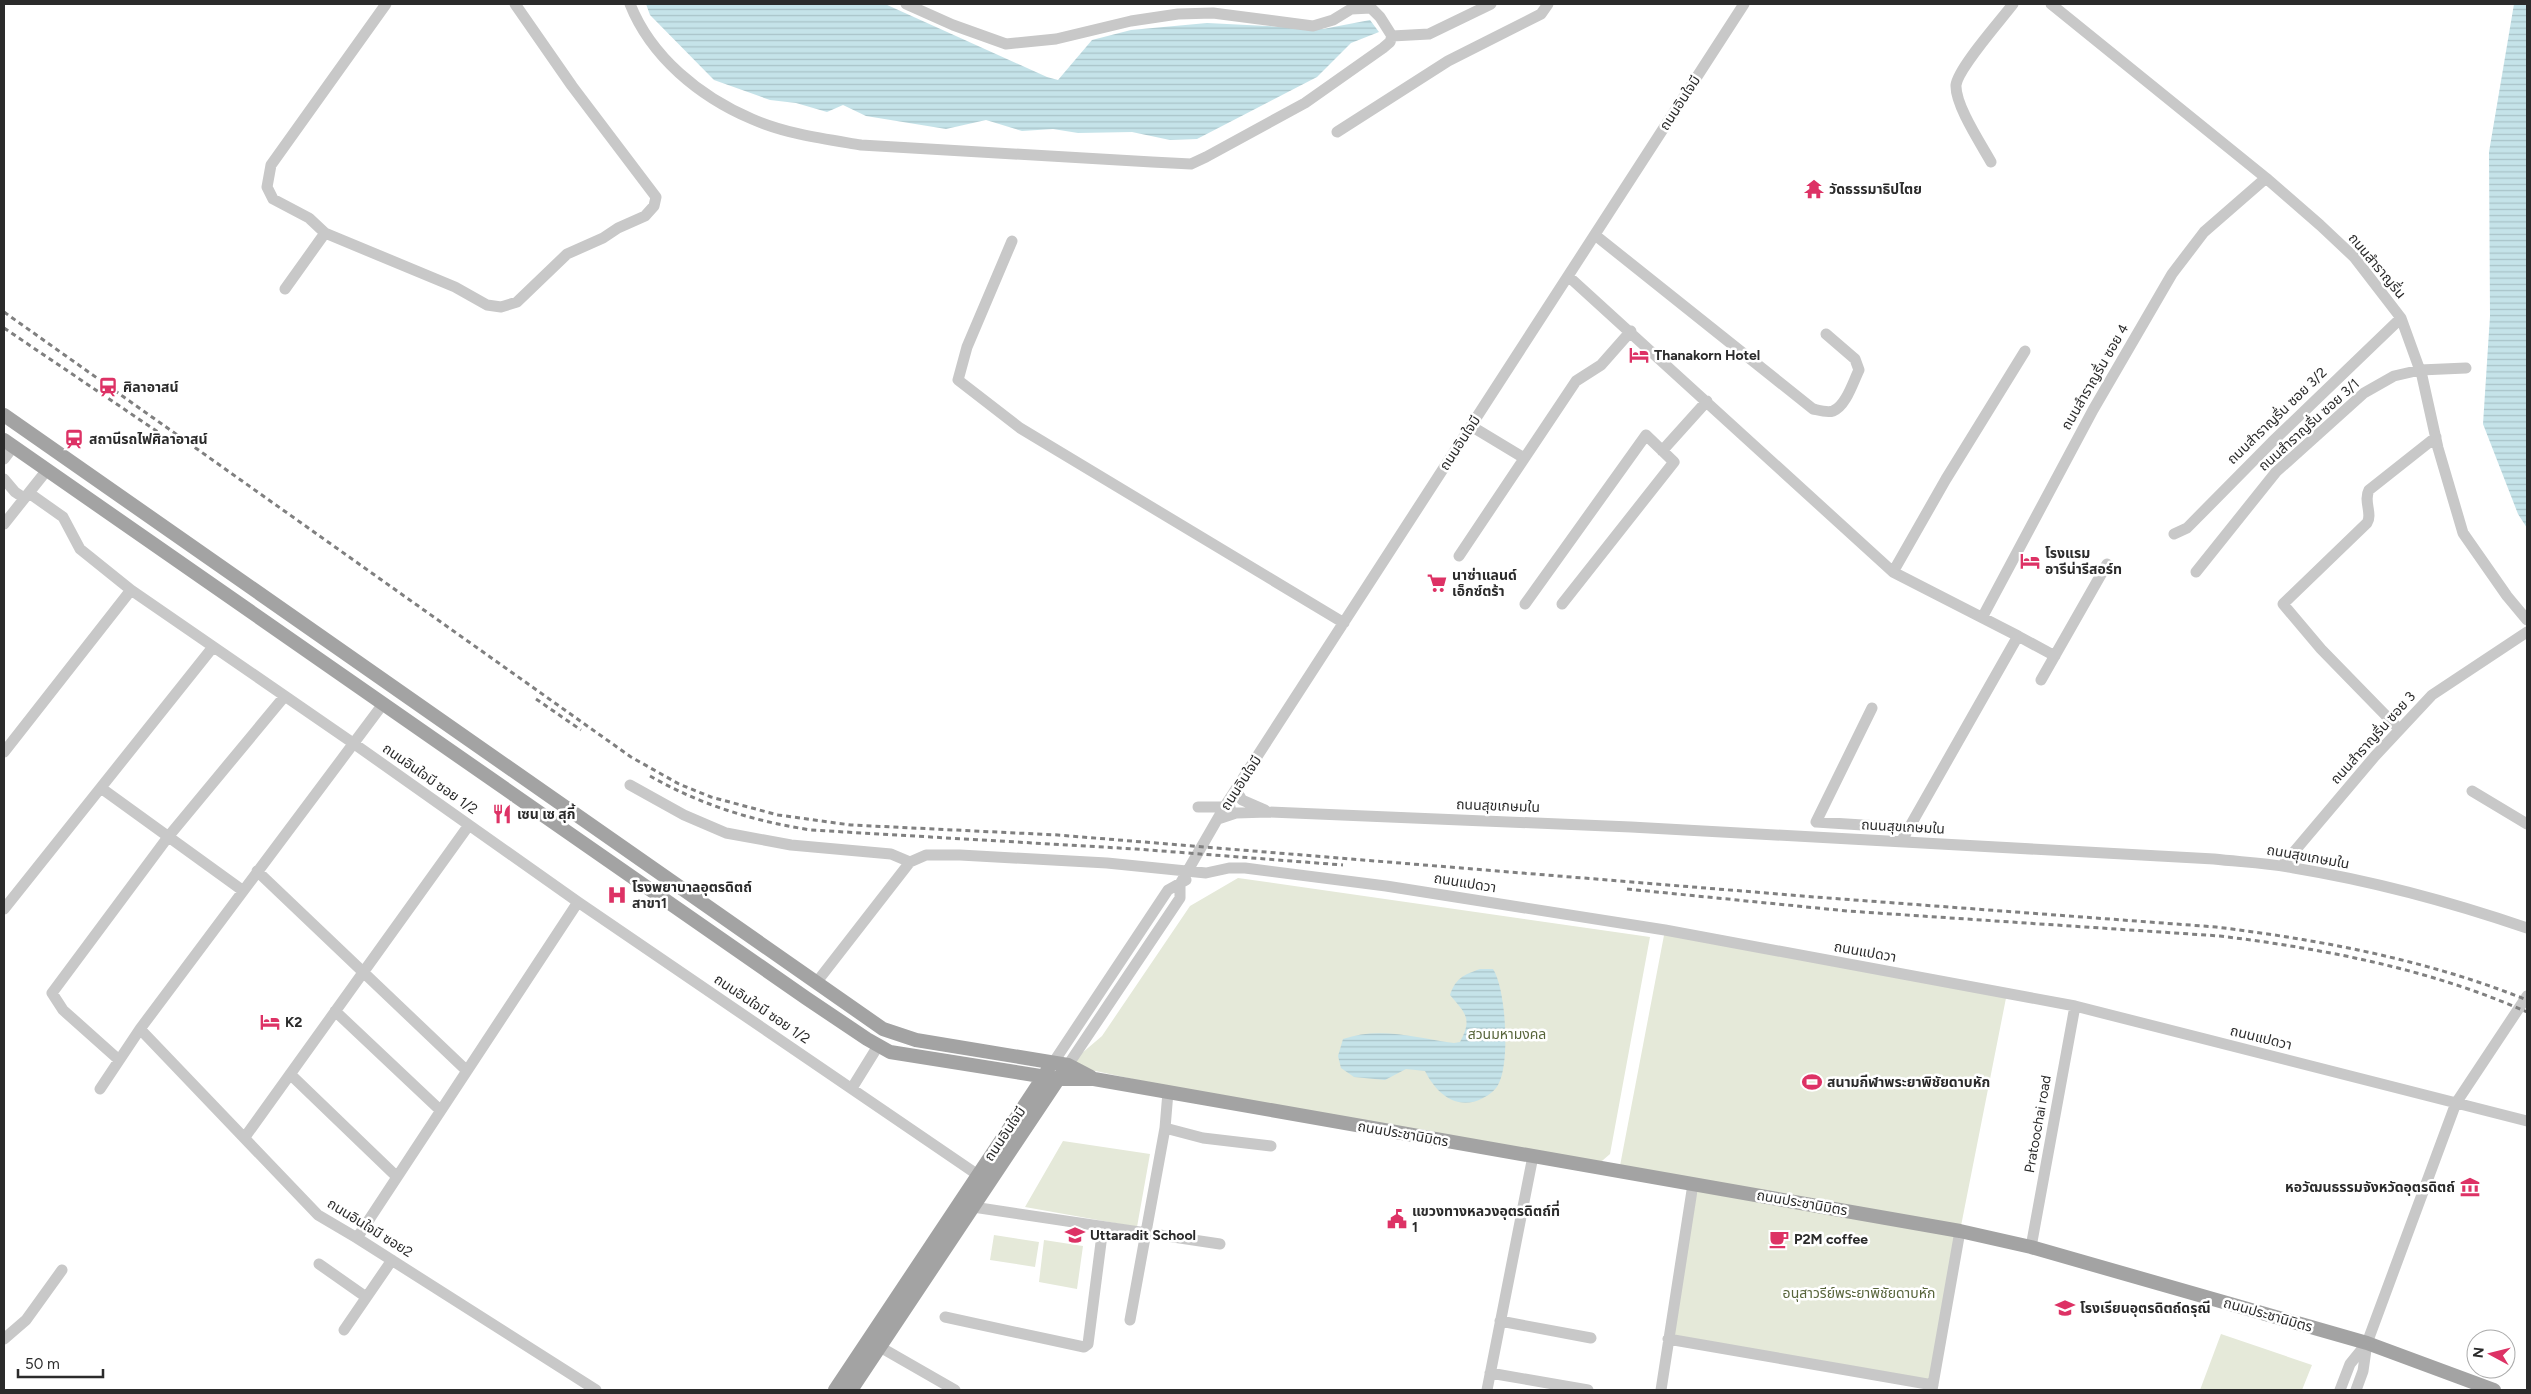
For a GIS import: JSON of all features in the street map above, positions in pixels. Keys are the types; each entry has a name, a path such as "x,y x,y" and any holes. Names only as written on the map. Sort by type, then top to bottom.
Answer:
{"main road":[{"path":"4,415 878,1026 894,1034 1068,1065"},
{"name":"ถนนประชานิมิตร","path":"8,443 806,998 878,1046 900,1055 1059,1079 1094,1079 1960,1231 2030,1247 2367,1343 2473,1386 2494,1390"},
{"path":"156,546 168,530"},
{"name":"ถนนอินใจมี","path":"968,1203 978,1175 1053,1063"},
{"name":"ถนนประชานิมิตร","path":"1068,1065 1094,1079"},
{"name":"ถนนอินใจมี","path":"851,1390 875,1343 968,1203 1068,1065"},
{"name":"ถนนอินใจมี","path":"835,1390 875,1343"}],"street":[{"path":"386,4 271,165 266,187 273,199 309,218 325,233 455,288 487,304 501,307 517,302 567,254 645,216 654,206 656,197 572,86 515,4"},
{"path":"630,4 650,42 683,78 729,108 754,120 814,137 861,146 1161,163 1191,164 1296,108 1384,48 1390,42 1392,36"},
{"path":"906,4 953,26 1006,44 1056,39 1131,21 1178,14 1213,12 1313,26 1333,20 1351,9 1371,8 1380,17 1392,36"},
{"path":"1392,36 1430,34 1491,4"},
{"path":"1337,132 1448,60 1541,14 1548,4"},
{"name":"ถนนอินใจมี","path":"1068,1065 1180,898 1180,884 1225,806 1744,4"},
{"path":"1991,162 1960,103 1956,87 1962,70 2013,4"},
{"name":"ถนนสำราญรื่น","path":"2051,4 2266,178 2354,257 2401,318 2420,370 2436,437 2463,533 2507,596 2527,620"},
{"name":"ถนนสำราญรื่น ซอย 4","path":"1983,616 2093,410 2172,274 2204,232 2266,178"},
{"path":"285,289 325,233"},
{"path":"1595,235 1813,409 1826,412 1832,411 1838,406 1859,370 1855,359 1826,334"},
{"path":"1012,241 967,347 958,380 1020,428 1344,623"},
{"path":"1568,276 1708,401 1893,572 1983,616 2055,656"},
{"name":"ถนนสำราญรื่น ซอย 3/2","path":"2174,534 2187,528 2272,442 2401,318"},
{"path":"1459,556 1576,381 1601,365 1631,331"},
{"path":"1893,572 1946,478 2025,351"},
{"name":"ถนนสำราญรื่น ซอย 3/1","path":"2196,572 2276,472 2358,398 2394,376 2420,370 2466,368"},
{"path":"1662,451 1708,401"},
{"path":"1471,426 1524,458"},
{"path":"1525,604 1646,435 1674,462 1562,604"},
{"path":"2399,729 2321,649 2283,604 2367,523 2370,517 2366,496 2369,490 2436,437"},
{"path":"4,459 8,443"},
{"path":"4,524 47,470"},
{"name":"ถนนอินใจมี ซอย 1/2","path":"4,479 15,492 27,496 63,517 80,549 131,590 353,743 578,902 978,1175"},
{"path":"2041,680 2107,564"},
{"path":"4,752 131,590"},
{"name":"ถนนสำราญรื่น ซอย 3","path":"2282,866 2399,729 2432,695 2527,632"},
{"path":"1901,842 2018,636"},
{"path":"4,909 213,647"},
{"path":"119,1060 63,1010 52,993 168,837 284,697"},
{"path":"100,1089 140,1029 242,890 383,704"},
{"path":"1872,708 1816,822 1909,828"},
{"path":"630,785 684,815 726,833 791,845 891,854 910,862 816,983"},
{"path":"101,788 242,890"},
{"name":"ถนนสุขเกษมใน","path":"1236,790 1242,800 1268,812"},
{"path":"2472,791 2527,824"},
{"name":"ถนนสุขเกษมใน","path":"1198,807 1225,806 1268,812"},
{"name":"ถนนสุขเกษมใน","path":"1218,819 1236,813 1268,812 1622,826 2204,859 2282,866 2397,889 2527,928"},
{"path":"246,1138 469,826"},
{"path":"1180,884 1210,872 1200,864 1196,854"},
{"name":"ถนนแปดวา","path":"910,862 926,855 960,855 1187,871 1210,872 1246,868 1386,886 1665,930 2075,1006 2527,1121"},
{"path":"257,871 466,1070"},
{"name":"ถนนอินใจมี","path":"1053,1063 1168,890 1180,884"},
{"path":"357,1238 578,902"},
{"path":"2356,1390 2363,1371 2367,1343 2456,1103 2527,996"},
{"name":"Pratoochai road","path":"2030,1247 2075,1006"},
{"path":"335,1011 440,1110"},
{"name":"ถนนอินใจมี ซอย2","path":"140,1029 318,1215 392,1260 579,1386 596,1390"},
{"path":"852,1088 878,1046"},
{"path":"290,1074 396,1176"},
{"path":"1130,1320 1144,1233 1165,1128 1168,1092"},
{"path":"1165,1128 1203,1138 1271,1146"},
{"path":"1486,1390 1533,1156"},
{"path":"1660,1390 1693,1184"},
{"path":"968,1203 1104,1227 1220,1244"},
{"path":"945,1317 1084,1347 1088,1344 1104,1227"},
{"path":"1668,1338 1933,1388 1960,1231"},
{"path":"344,1330 392,1260"},
{"path":"319,1264 366,1297"},
{"path":"4,1339 26,1320 62,1270"},
{"path":"1500,1321 1591,1338"},
{"path":"875,1343 955,1390"},
{"path":"2340,1390 2350,1364 2367,1343"},
{"path":"1490,1373 1588,1390"}],"green space":[{"name":"สวนมหามงคล","path":"1238,878 1650,937 1610,1154 1595,1167 1317,1119 1068,1065 1102,1036 1190,906"},
{"name":"สนามกีฬาพระยาพิชัยดาบหัก","path":"1665,930 2007,993 1960,1231 1933,1385 1668,1339 1693,1184 1619,1171"},
{"path":"1063,1141 1150,1154 1137,1227 1025,1207"},
{"path":"994,1235 1039,1242 1035,1267 990,1260"},
{"path":"1044,1240 1083,1246 1077,1289 1039,1282"},
{"path":"2221,1334 2312,1365 2302,1390 2200,1390"}],"water":[{"path":"646,4 885,4 1047,77 1058,80 1092,40 1131,30 1207,23 1323,29 1370,20 1379,32 1351,43 1317,77 1197,139 1170,140 1132,132 1078,133 1053,129 1022,131 986,120 946,129 866,116 843,105 827,112 796,103 770,100 714,80 650,15"},
{"path":"2514,4 2527,4 2527,528 2518,514 2483,424 2490,316 2489,152"},
{"path":"1480,969 1493,969 1504,1008 1505,1059 1498,1086 1490,1094 1473,1102 1465,1103 1448,1098 1441,1093 1425,1071 1406,1069 1385,1080 1354,1077 1341,1068 1338,1056 1343,1039 1357,1035 1370,1033 1399,1034 1454,1043 1460,1042 1466,1027 1466,1016 1450,995 1461,978"}],"railway":[{"path":"4,312 631,757 679,784 711,797 778,815 851,825 1058,835 1815,897 2216,927 2295,938 2374,953 2451,974 2527,1000"},
{"path":"4,328 158,432"},
{"path":"536,699 581,730"},
{"path":"650,776 708,803 748,817 811,830 1136,849 1343,865"},
{"path":"1627,889 1847,911 2220,936 2259,941 2338,954 2415,972 2490,997 2527,1012"}],"place":[{"name":"วัดธรรมาธิปไตย","path":"1814,189"},
{"name":"Thanakorn Hotel","path":"1639,355"},
{"name":"ศิลาอาสน์","path":"108,387"},
{"name":"สถานีรถไฟศิลาอาสน์","path":"74,439"},
{"name":"โรงแรม อารีน่ารีสอร์ท","path":"2030,561"},
{"name":"นาซ่าแลนด์ เอ็กซ์ตร้า","path":"1437,583"},
{"name":"เซน เซ สุกี้","path":"502,814"},
{"name":"โรงพยาบาลอุตรดิตถ์ สาขา1","path":"617,895"},
{"name":"K2","path":"270,1022"},
{"name":"สนามกีฬาพระยาพิชัยดาบหัก","path":"1812,1082"},
{"name":"หอวัฒนธรรมจังหวัดอุตรดิตถ์","path":"2470,1187"},
{"name":"แขวงทางหลวงอุตรดิตถ์ที่ 1","path":"1397,1219"},
{"name":"Uttaradit School","path":"1075,1235"},
{"name":"P2M coffee","path":"1779,1239"},
{"name":"โรงเรียนอุตรดิตถ์ดรุณี","path":"2065,1308"}],"park label":[{"name":"อนุสาวรีย์พระยาพิชัยดาบหัก","path":"1859,1293"}]}
